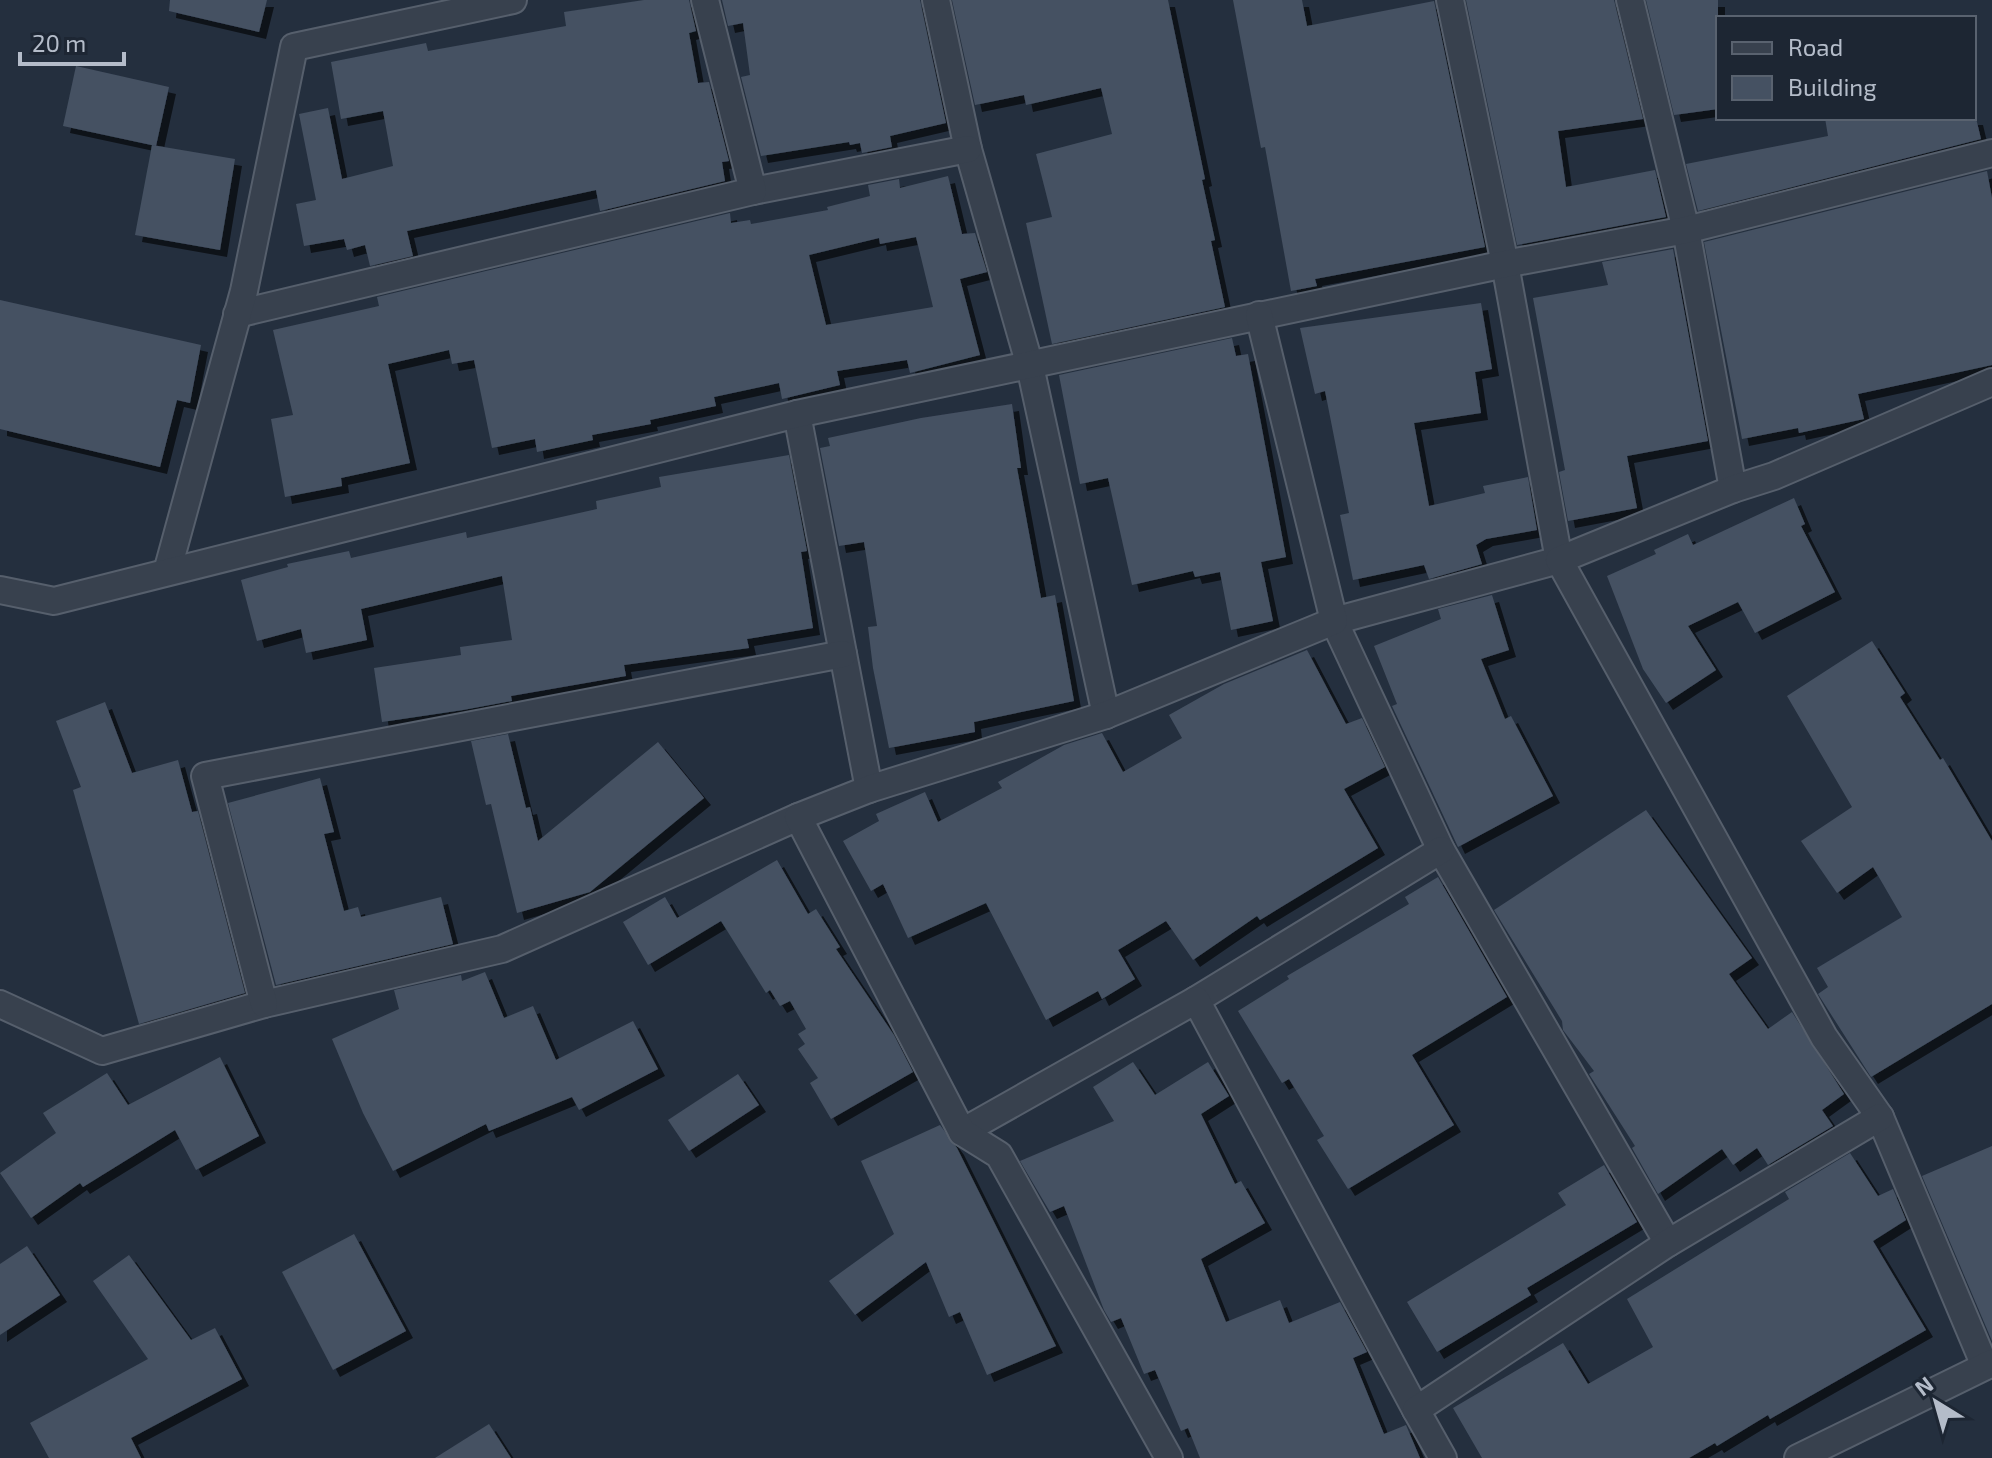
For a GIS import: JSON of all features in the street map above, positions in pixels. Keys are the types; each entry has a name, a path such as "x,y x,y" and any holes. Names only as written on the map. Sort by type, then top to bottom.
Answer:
{"street":[{"path":"167,572 237,314 294,47 513,0"},
{"path":"705,0 753,191"},
{"path":"936,0 968,149 1030,366 1106,715"},
{"path":"1450,0 1505,264 1559,560 1824,1037 1880,1117 1988,1364 1798,1458"},
{"path":"1630,0 1686,230 1733,489"},
{"path":"237,314 753,191 968,149"},
{"path":"0,590 54,601 797,414 1505,264 1686,230 1992,153"},
{"path":"1259,315 1334,621 1441,850 1668,1243"},
{"path":"0,1004 102,1051 264,1004 502,949 798,817 869,789 1106,715 1334,621 1559,560 1733,489 1774,476 1992,382"},
{"path":"797,414 869,789"},
{"path":"264,1004 205,776 843,654"},
{"path":"798,817 962,1132 999,1155 1169,1458"},
{"path":"962,1132 1196,1000 1441,850"},
{"path":"1196,1000 1443,1458"},
{"path":"1416,1410 1668,1243 1880,1117"}],"building":[{"path":"170,0 267,0 259,32 169,11"},
{"path":"644,0 689,0 696,31 689,33 698,83 709,82 729,161 722,162 725,181 600,211 596,190 407,231 413,256 370,266 365,245 347,250 344,239 304,246 296,204 316,200 299,114 328,108 342,179 393,166 383,111 341,119 331,62 426,43 428,51 566,26 564,12"},
{"path":"722,0 920,0 946,123 890,136 892,147 862,153 860,143 850,145 849,142 761,156 741,77 750,75 743,23 728,26"},
{"path":"952,0 1168,0 1205,179 1202,180 1215,240 1211,241 1225,307 1052,344 1026,223 1052,217 1036,154 1112,134 1101,88 1026,105 1024,95 975,105"},
{"path":"1233,0 1302,0 1307,26 1434,1 1485,247 1315,279 1317,286 1291,291 1265,147 1261,148"},
{"path":"1466,0 1614,0 1643,119 1558,131 1566,187 1655,170 1666,217 1517,245"},
{"path":"1646,0 1718,0 1716,109 1674,115"},
{"path":"76,66 169,87 156,146 63,126"},
{"path":"1976,118 1981,139 1698,211 1686,164 1828,136 1825,120"},
{"path":"152,145 235,159 220,250 135,235"},
{"path":"1987,171 1992,198 1992,365 1858,394 1864,419 1799,433 1798,428 1742,439 1704,242"},
{"path":"948,176 962,234 975,233 987,272 960,279 980,355 910,373 907,360 837,371 840,385 782,399 779,383 714,397 716,406 650,420 651,424 592,435 593,440 537,452 535,439 492,448 474,360 452,364 449,350 388,364 410,463 341,478 342,486 285,497 271,419 293,415 273,330 379,306 377,297 730,213 731,223 750,220 751,224 828,210 827,207 870,196 868,185 899,179 900,188","holes":["916,237 933,307 826,325 809,255 879,238 880,244"]},
{"path":"1673,249 1708,441 1627,456 1637,508 1568,521 1559,472 1565,470 1533,298 1608,285 1602,262"},
{"path":"0,300 201,345 190,403 177,400 160,467 0,429"},
{"path":"1481,303 1492,369 1475,372 1481,413 1414,423 1429,506 1485,493 1483,486 1528,477 1537,530 1486,539 1476,545 1482,564 1429,579 1424,565 1353,580 1340,515 1349,513 1325,391 1315,394 1300,328"},
{"path":"1232,338 1236,356 1248,354 1286,557 1261,562 1273,621 1231,630 1220,572 1195,577 1193,571 1132,585 1108,478 1080,484 1059,375"},
{"path":"1012,404 1021,468 1017,468 1041,598 1055,595 1074,701 974,722 975,732 889,748 868,627 877,626 864,542 839,546 820,448 830,446 828,438 921,418"},
{"path":"789,455 807,551 801,552 813,628 747,639 749,648 624,665 626,676 511,696 512,701 382,722 374,668 461,655 460,647 512,640 502,576 361,609 367,640 306,653 301,629 257,641 241,580 288,567 287,564 349,551 351,558 466,532 467,538 597,509 596,501 661,487 659,477"},
{"path":"1794,498 1805,524 1801,526 1835,592 1755,633 1738,602 1688,626 1716,670 1666,703 1643,669 1607,576 1656,554 1654,550 1688,534 1693,545"},
{"path":"1492,595 1509,650 1481,659 1505,719 1511,716 1553,796 1458,847 1392,706 1397,704 1374,646 1441,619 1438,609"},
{"path":"1872,641 1905,693 1900,697 1940,760 1943,758 1992,841 1992,1004 1871,1077 1818,994 1828,987 1817,968 1902,917 1873,867 1837,893 1801,841 1852,807 1787,696"},
{"path":"1307,650 1346,724 1362,718 1385,767 1344,789 1378,848 1260,920 1257,916 1193,960 1166,921 1118,950 1135,979 1102,999 1098,991 1046,1020 986,903 908,938 883,884 871,891 843,841 879,821 876,814 925,792 938,822 1002,788 998,782 1064,745 1102,733 1123,772 1182,738 1169,715 1224,684"},
{"path":"105,702 132,773 178,760 192,812 198,811 245,993 139,1024 73,790 81,787 56,721"},
{"path":"508,734 526,808 530,807 538,841 658,742 704,798 590,892 517,913 491,804 486,805 471,741"},
{"path":"320,778 334,832 324,834 344,911 358,907 361,917 441,897 453,944 276,985 228,803"},
{"path":"1646,810 1752,958 1729,974 1768,1029 1792,1012 1844,1094 1822,1110 1833,1126 1768,1165 1757,1148 1733,1165 1722,1149 1658,1194 1632,1148 1635,1146 1589,1074 1594,1071 1563,1030 1562,1021 1494,910"},
{"path":"777,860 808,914 816,909 840,947 836,949 894,1035 913,1072 831,1119 810,1083 818,1078 798,1049 805,1044 798,1034 806,1029 790,1001 780,1006 770,990 766,993 721,921 648,965 623,922 665,897 677,918"},
{"path":"1438,877 1507,997 1412,1055 1454,1125 1348,1189 1317,1140 1324,1136 1289,1079 1282,1083 1238,1011 1289,979 1287,976 1409,904 1405,897"},
{"path":"485,972 504,1018 533,1006 556,1060 633,1021 658,1069 579,1110 572,1097 489,1131 486,1124 393,1171 363,1113 332,1039 399,1009 394,990 461,975 462,981"},
{"path":"220,1057 259,1136 196,1170 175,1130 83,1187 80,1183 31,1218 0,1173 56,1133 43,1113 107,1073 128,1105"},
{"path":"1133,1062 1155,1095 1208,1062 1229,1096 1201,1114 1235,1184 1241,1181 1265,1223 1201,1259 1226,1322 1280,1300 1289,1323 1340,1302 1367,1352 1353,1358 1384,1434 1406,1425 1420,1458 1200,1458 1188,1428 1181,1431 1155,1370 1144,1374 1121,1318 1111,1322 1104,1310 1064,1206 1050,1212 1020,1161 1114,1121 1093,1087"},
{"path":"738,1074 759,1105 689,1151 668,1120"},
{"path":"940,1125 957,1148 1056,1346 987,1375 960,1312 949,1317 926,1262 855,1315 829,1281 894,1234 861,1161"},
{"path":"1992,1146 1992,1341 1922,1176"},
{"path":"1850,1153 1878,1196 1893,1189 1906,1220 1873,1241 1926,1330 1770,1419 1768,1415 1717,1446 1715,1443 1689,1458 1482,1458 1453,1408 1563,1343 1588,1384 1653,1347 1627,1299 1789,1199 1785,1192"},
{"path":"1604,1165 1637,1222 1527,1288 1531,1295 1437,1352 1407,1302 1566,1205 1558,1193"},
{"path":"354,1234 406,1331 333,1370 282,1272"},
{"path":"27,1246 60,1295 0,1335 0,1264"},
{"path":"129,1255 191,1340 215,1328 242,1379 131,1438 141,1458 49,1458 30,1423 148,1359 93,1281"},
{"path":"489,1424 511,1458 435,1458"}]}
